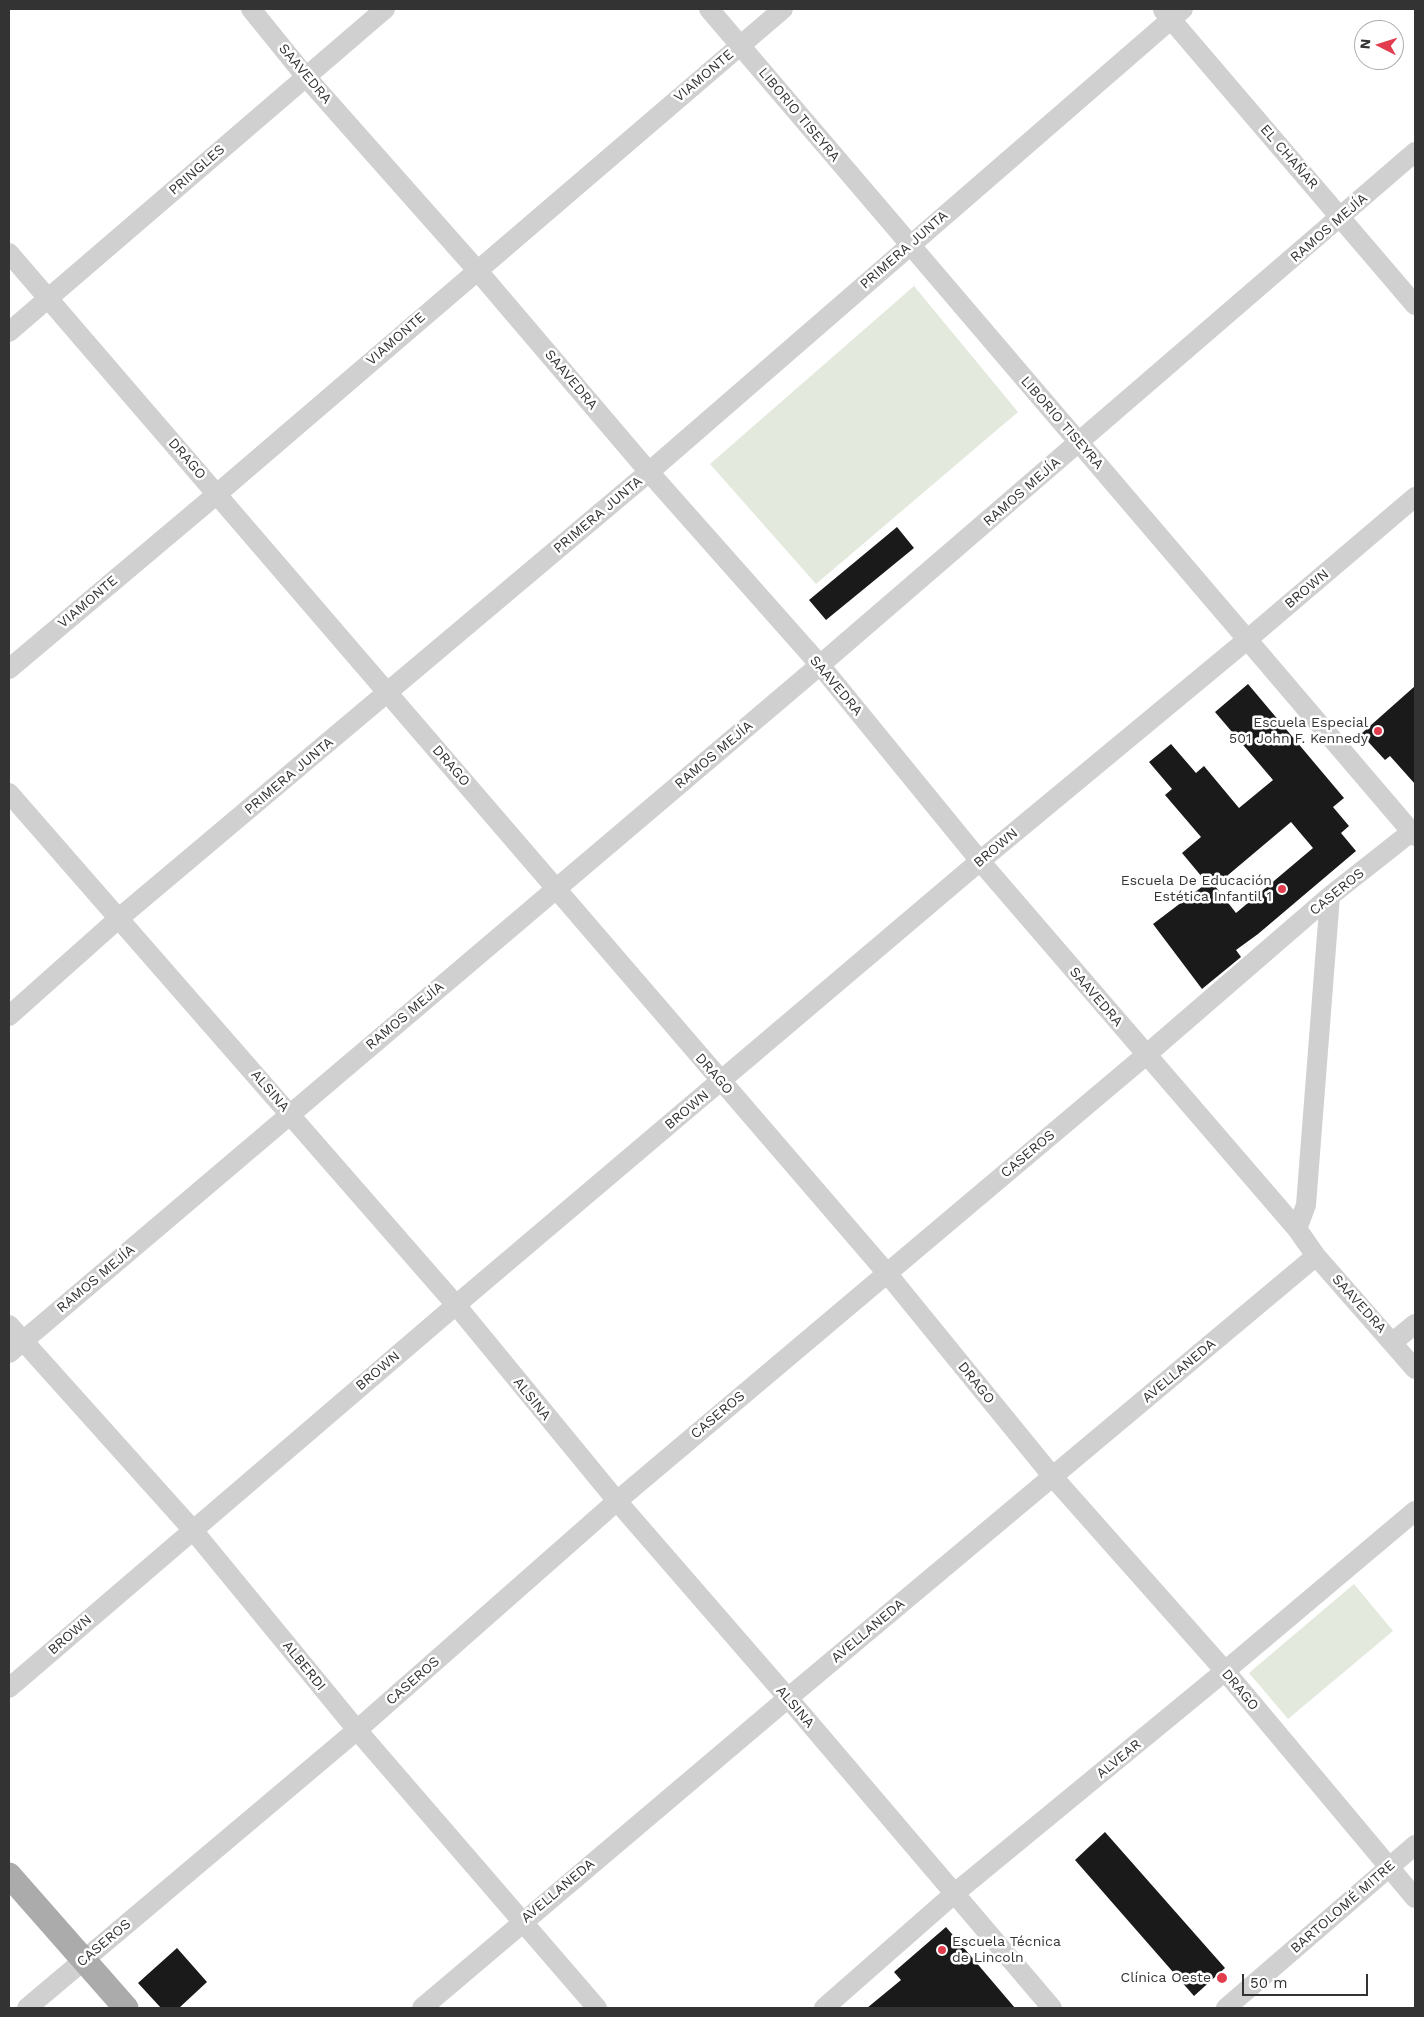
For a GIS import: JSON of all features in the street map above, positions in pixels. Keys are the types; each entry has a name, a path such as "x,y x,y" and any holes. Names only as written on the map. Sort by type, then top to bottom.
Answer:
{"main road":[{"path":"9,1875 126,2008"}],"street":[{"name":"SAAVEDRA","path":"251,9 306,77 477,270 820,666 980,861 1297,1229 1316,1256 1415,1368"},
{"name":"PRINGLES","path":"9,332 385,9"},
{"name":"LIBORIO TISEYRA","path":"709,9 909,245 1414,832"},
{"name":"VIAMONTE","path":"9,669 217,494 783,9"},
{"name":"EL CHAÑAR","path":"1172,12 1415,305"},
{"name":"PRIMERA JUNTA","path":"9,1016 118,920 650,472 1172,12"},
{"name":"RAMOS MEJÍA","path":"16,1347 820,666 1415,152"},
{"name":"DRAGO","path":"9,253 886,1272 1053,1477 1225,1671 1415,1898"},
{"name":"BROWN","path":"9,1688 456,1305 980,861 1248,640 1415,497"},
{"name":"ALSINA","path":"9,792 118,920 290,1113 456,1305 617,1501 1052,2008"},
{"name":"CASEROS","path":"27,2008 357,1730 617,1501 886,1272 1146,1055 1330,896 1414,832"},
{"path":"1297,1229 1306,1205 1330,896"},
{"name":"AVELLANEDA","path":"422,2008 788,1698 1316,1256"},
{"path":"1393,1342 1415,1324"},
{"name":"ALBERDI","path":"9,1325 16,1347 192,1530 357,1730 597,2008"},
{"name":"ALVEAR","path":"824,2008 955,1893 1225,1671 1415,1511"},
{"name":"BARTOLOMÉ MITRE","path":"1226,2008 1415,1845"}],"shaded area":[{"path":"914,286 1018,412 816,584 710,464"},
{"path":"1354,1584 1393,1631 1288,1719 1249,1673"}],"building":[{"path":"897,527 914,548 826,620 809,600"},
{"path":"1248,684 1344,798 1333,807 1349,826 1341,833 1356,851 1258,934 1236,950 1241,957 1202,989 1153,924 1207,883 1182,853 1201,837 1165,795 1172,789 1149,762 1171,744 1196,773 1204,766 1239,808 1273,780 1215,712","holes":["1291,822 1313,848 1236,913 1215,886"]},
{"path":"1415,686 1415,784 1390,756 1385,760 1361,734"},
{"path":"1105,1832 1225,1968 1194,1996 1075,1860"},
{"name":"Escuela Técnica de Lincoln","path":"946,1927 1015,2008 867,2008 901,1980 894,1972"},
{"path":"177,1948 207,1982 179,2008 161,2008 138,1983"}],"place":[{"name":"Escuela Especial 501 John F. Kennedy","path":"1378,731"},
{"name":"Escuela De Educación Estética Infantil 1","path":"1282,889"},
{"name":"Escuela Técnica de Lincoln","path":"942,1950"},
{"name":"Clínica Oeste","path":"1222,1978"}]}
